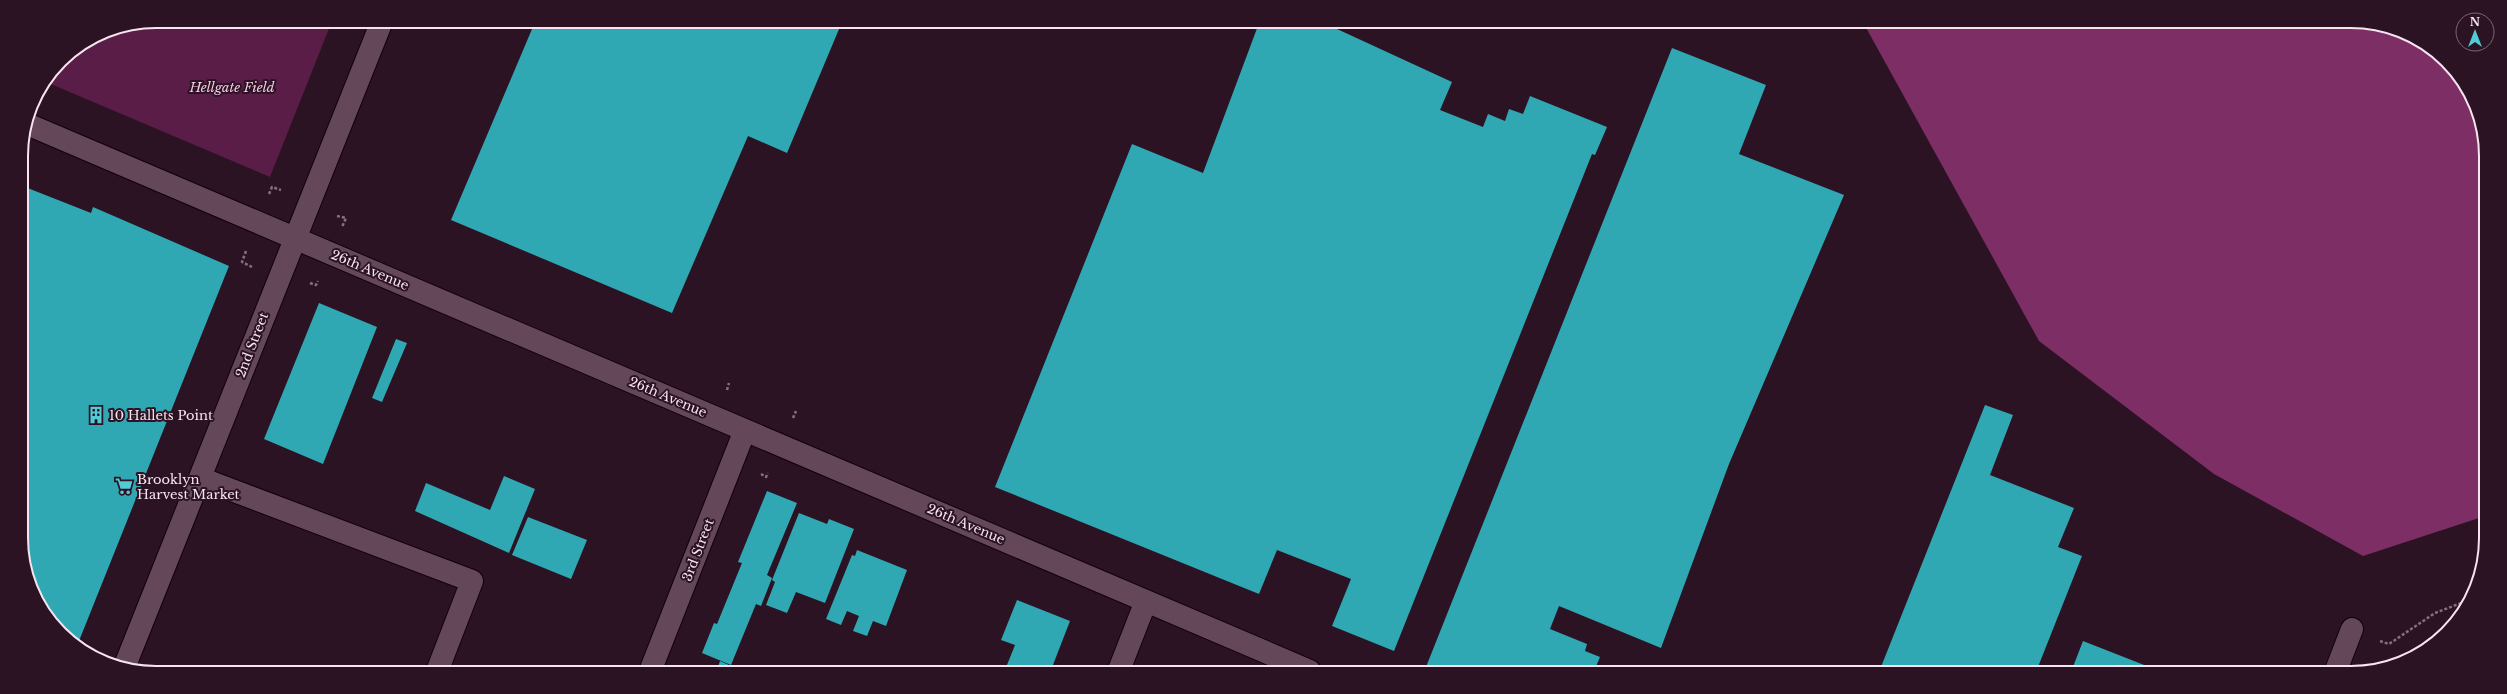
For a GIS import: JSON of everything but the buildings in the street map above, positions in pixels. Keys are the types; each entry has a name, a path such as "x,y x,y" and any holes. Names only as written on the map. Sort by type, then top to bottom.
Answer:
{"street":[{"name":"2nd Street","path":"126,662 380,28"},
{"name":"26th Avenue","path":"31,126 1298,666"},
{"name":"3rd Street","path":"653,666 745,430"},
{"path":"200,478 472,581 439,666"},
{"path":"1121,666 1146,601"},
{"path":"2338,666 2352,629"}],"path":[{"path":"268,197 272,187 281,190"},
{"path":"338,216 346,218 342,227"},
{"path":"248,244 242,262 254,268"},
{"path":"309,283 316,285 320,277"},
{"path":"792,421 796,411"},
{"path":"2389,644 2435,613 2461,603"}],"green space":[{"name":"Hellgate Field","path":"156,28 329,28 270,177 51,84 54,78 71,60 99,41 123,32"}],"shaded area":[{"path":"1866,28 2360,28 2376,30 2408,41 2415,45 2442,65 2462,92 2477,131 2479,147 2479,518 2363,556 2214,474 2039,341"}],"place":[{"name":"10 Hallets Point","path":"96,415"},
{"name":"Brooklyn Harvest Market","path":"124,486"}]}
